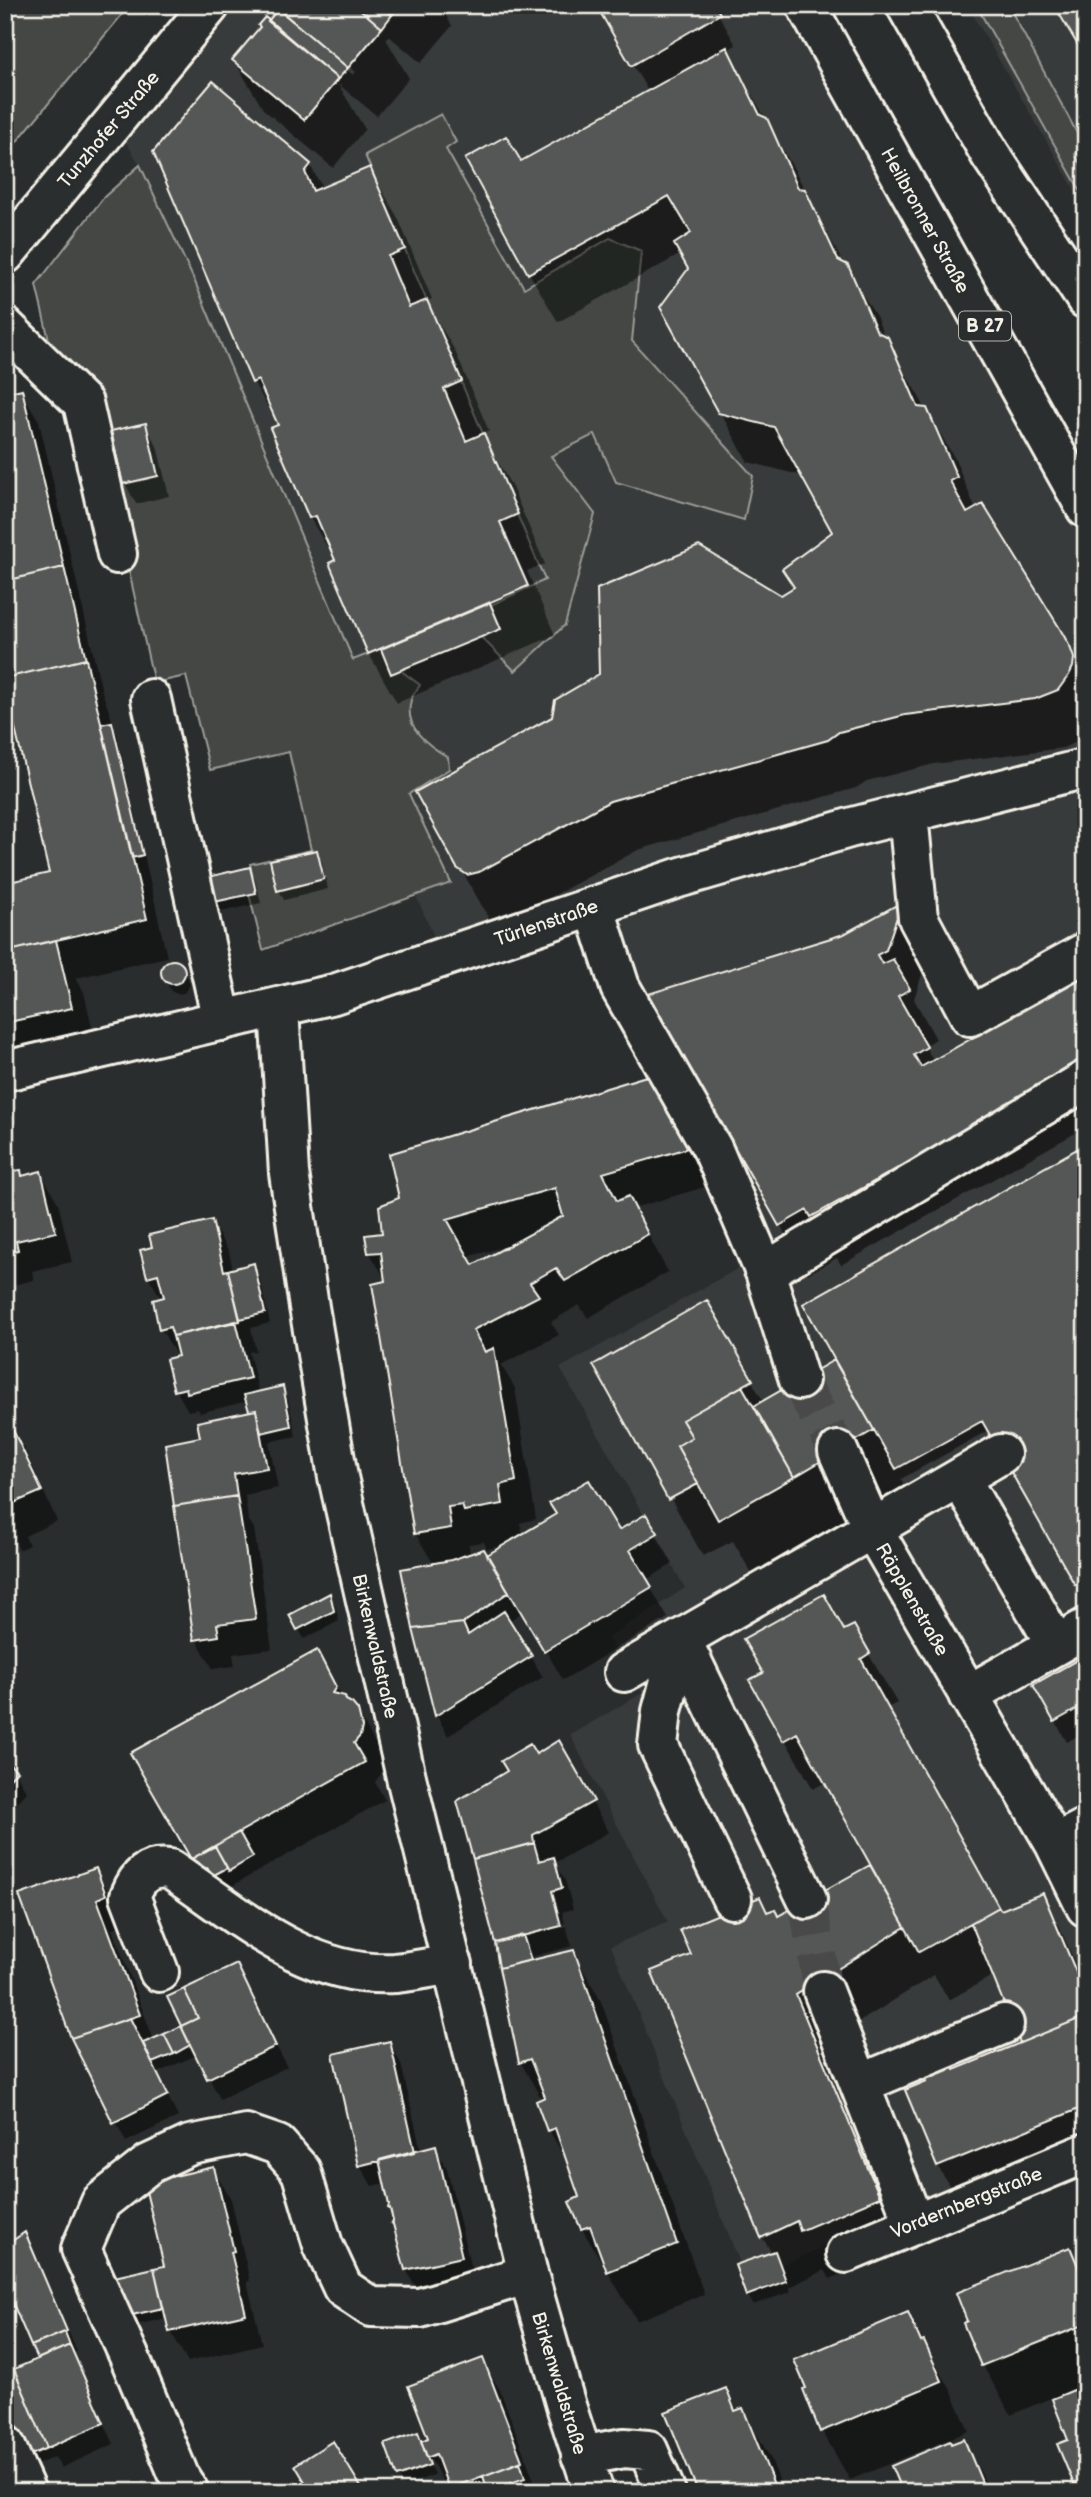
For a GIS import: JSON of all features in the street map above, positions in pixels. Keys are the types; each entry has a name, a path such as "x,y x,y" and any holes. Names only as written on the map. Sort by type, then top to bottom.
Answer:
{"street":[{"name":"Tunzhofer Straße","path":"5,254 210,5"},
{"name":"Heilbronner Straße","path":"806,5 1085,507"},
{"path":"906,5 990,154 1086,299"},
{"path":"5,327 83,403 117,554"},
{"path":"151,699 222,1021"},
{"name":"Türlenstraße","path":"5,1071 334,994 678,878 853,827 1086,768"},
{"path":"908,814 918,918 970,1016 1086,952"},
{"path":"593,906 620,987 713,1150 765,1272 799,1380"},
{"name":"Birkenwaldstraße","path":"279,1009 289,1173 338,1477 406,1777 528,2274 594,2492"},
{"path":"765,1272 1086,1080"},
{"path":"838,1451 872,1528 1001,1454"},
{"path":"960,1478 1071,1637 968,1695"},
{"name":"Räpplenstraße","path":"624,1672 872,1528 968,1695 1070,1836 1086,1907"},
{"path":"681,1639 807,1899"},
{"path":"681,1639 662,1712 658,1745 732,1899"},
{"path":"159,1972 130,1896 136,1881 157,1867 170,1869 261,1933 306,1956 360,1971 393,1973 453,1964"},
{"path":"823,1991 915,2222"},
{"path":"860,2084 1004,2024"},
{"path":"185,2485 81,2249 101,2202 149,2164 190,2145 246,2134 278,2145 301,2171 323,2245 343,2288 371,2307 420,2308 528,2274"},
{"name":"Vordernbergstraße","path":"846,2252 1086,2153"},
{"path":"5,2445 26,2492"},
{"path":"581,2456 624,2448 648,2450 666,2492"}],"shaded area":[{"path":"5,5 130,5 5,156"},
{"path":"223,5 790,5 873,158 1086,535 1086,2132 747,2280 611,1946 668,1922 570,1735 642,1693 608,1638 685,1588 560,1368 767,1252 628,976 596,892 439,948 416,896 451,882 409,794 195,282 140,165 119,131"},
{"path":"967,5 1086,5 1086,209"},
{"path":"976,5 1008,5 1085,148 1075,154 1086,173 1086,201"},
{"path":"441,114 456,142 446,149 524,288 610,238 641,251 632,341 753,476 744,520 616,482 595,434 551,456 595,514 565,625 515,671 481,637 491,605 545,580 365,155"},
{"path":"140,165 195,282 353,660 381,649 391,674 400,670 420,685 411,700 414,727 426,742 448,757 449,769 409,794 451,883 263,950 249,894 256,892 250,864 311,850 289,752 210,770 186,676 154,683 126,558 102,563 36,285 104,197"}],"building":[{"path":"355,5 382,28 348,68 275,6"},
{"path":"355,5 380,5 392,15 382,28"},
{"path":"380,5 401,5 392,15"},
{"path":"596,5 715,5 720,14 631,66"},
{"path":"1054,5 1086,5 1086,59 1079,47"},
{"path":"278,9 348,68 338,79 268,21"},
{"path":"265,17 338,79 304,120 232,60 260,27 258,25"},
{"path":"727,47 760,115 767,118 798,188 805,189 838,260 848,265 877,332 888,337 918,407 927,408 957,477 950,481 967,513 983,504 1059,627 1074,658 1073,667 1058,690 1035,699 905,715 839,732 828,740 610,801 479,872 467,875 457,868 415,792 552,717 555,700 599,674 597,589 699,546 781,595 794,587 782,569 832,532 774,427 718,413 660,307 688,269 674,244 691,233 669,196 528,274 465,159 506,136 521,161"},
{"path":"213,81 311,164 305,172 313,191 370,167 405,249 388,256 409,307 427,300 462,381 444,389 466,441 484,433 518,514 500,522 528,586 368,654 329,563 335,560 316,516 309,518 270,428 278,425 258,380 252,383 153,152"},
{"path":"22,389 64,567 5,581 5,393"},
{"path":"146,423 158,476 123,484 111,431"},
{"path":"64,567 86,659 5,678 5,581"},
{"path":"490,603 501,629 391,674 381,649"},
{"path":"86,659 147,919 5,952 5,883 49,873 5,678"},
{"path":"112,722 143,855 132,858 101,724"},
{"path":"317,850 324,879 277,891 270,860"},
{"path":"250,867 256,893 214,902 208,877"},
{"path":"902,902 886,950 877,955 882,964 893,959 910,989 898,996 927,1047 914,1055 921,1067 1086,974 1086,1062 811,1217 807,1210 779,1226 648,994 844,934"},
{"path":"56,940 72,1008 5,1023 5,952"},
{"path":"173,960 182,963 185,972 182,981 173,984 164,981 161,972 164,963"},
{"path":"653,1074 695,1146 603,1173 617,1201 629,1196 648,1234 565,1281 556,1268 530,1283 539,1296 473,1330 485,1352 494,1348 516,1481 500,1485 503,1504 464,1511 462,1505 448,1507 451,1528 414,1534 372,1284 385,1281 381,1252 368,1253 365,1235 382,1233 379,1206 399,1198 389,1154","holes":["555,1188 563,1216 473,1265 447,1219"]},
{"path":"1086,1144 1086,1578 1075,1585 982,1421 896,1469 803,1304"},
{"path":"21,1170 22,1176 41,1171 56,1232 16,1241 18,1250 5,1253 5,1173"},
{"path":"212,1220 240,1321 173,1336 170,1327 159,1330 153,1300 164,1297 158,1274 147,1277 140,1250 152,1247 149,1235"},
{"path":"254,1263 265,1313 240,1319 228,1270"},
{"path":"707,1300 753,1380 682,1420 692,1437 677,1446 698,1484 668,1500 593,1365"},
{"path":"236,1321 250,1378 187,1393 186,1388 174,1391 166,1359 178,1356 173,1336"},
{"path":"834,1360 874,1430 794,1477 754,1406"},
{"path":"283,1386 291,1426 261,1433 256,1410 249,1411 244,1395"},
{"path":"742,1386 794,1477 718,1520 677,1446 692,1437 682,1420"},
{"path":"256,1410 267,1468 234,1474 237,1496 174,1506 165,1444 200,1437 197,1422"},
{"path":"5,1413 42,1491 9,1505 14,1515 5,1519"},
{"path":"589,1480 619,1530 646,1514 658,1533 630,1550 652,1587 544,1651 487,1555 556,1514 549,1503"},
{"path":"237,1496 256,1619 217,1624 219,1636 194,1640 174,1506"},
{"path":"484,1549 509,1592 463,1623 413,1629 401,1569 451,1560"},
{"path":"330,1593 334,1611 297,1630 289,1615"},
{"path":"824,1594 844,1630 854,1625 870,1653 861,1659 999,1907 919,1952 797,1733 783,1741 749,1680 763,1673 743,1639"},
{"path":"504,1611 532,1656 435,1716 413,1629 463,1623 468,1635"},
{"path":"317,1650 336,1687 332,1693 345,1696 358,1710 362,1727 360,1736 354,1743 365,1762 191,1859 130,1753"},
{"path":"1086,1655 1086,1674 1081,1677 1086,1685 1086,1704 1054,1722 1033,1685"},
{"path":"559,1740 594,1801 533,1835 534,1843 473,1859 457,1801 507,1771 501,1761 530,1744 536,1754"},
{"path":"5,1760 17,1771 5,1783"},
{"path":"239,1832 253,1857 229,1871 215,1846"},
{"path":"534,1843 539,1861 554,1857 562,1888 552,1891 561,1926 495,1943 473,1859"},
{"path":"215,1846 227,1868 214,1875 207,1868 202,1872 191,1859"},
{"path":"870,1865 905,1927 796,1995 880,2197 800,2231 797,2221 761,2238 651,1971 691,1955 680,1930 760,1897 767,1912 775,1909 778,1916"},
{"path":"96,1868 106,1895 97,1899 140,2015 71,2038 19,1895"},
{"path":"1043,1893 1086,1996 1086,2016 1020,2043 971,1923 999,1907 1001,1910"},
{"path":"523,1935 531,1960 499,1968 495,1943"},
{"path":"574,1950 677,2244 607,2272 590,2226 581,2229 569,2202 579,2197 555,2128 547,2131 536,2101 545,2097 530,2059 519,2063 499,1968"},
{"path":"237,1964 276,2046 207,2079 181,2026 198,2018 184,1989"},
{"path":"184,1989 198,2018 181,2026 167,1997"},
{"path":"1086,2016 1086,2106 937,2167 905,2090 927,2081 920,2066 948,2055 954,2070"},
{"path":"130,2018 168,2095 113,2123 71,2038"},
{"path":"181,2026 190,2045 174,2054 164,2034"},
{"path":"164,2034 174,2054 152,2063 143,2043"},
{"path":"390,2041 415,2152 358,2166 333,2054"},
{"path":"436,2145 462,2257 405,2270 391,2223 393,2221 379,2160"},
{"path":"214,2167 246,2314 169,2332 154,2268 164,2266 144,2183"},
{"path":"25,2232 67,2331 31,2346 5,2285 5,2246"},
{"path":"1070,2247 1082,2276 1086,2275 1086,2324 981,2366 963,2323 967,2321 956,2293"},
{"path":"775,2251 786,2281 746,2296 735,2265"},
{"path":"154,2268 163,2308 119,2318 110,2278"},
{"path":"908,2312 942,2381 820,2432 794,2360"},
{"path":"65,2332 70,2345 37,2359 31,2346"},
{"path":"70,2345 104,2423 47,2448 14,2369"},
{"path":"483,2358 522,2461 449,2489 436,2454 427,2458 421,2441 428,2438 408,2386"},
{"path":"14,2369 47,2448 29,2456 5,2400 5,2373"},
{"path":"1086,2385 1086,2491 1077,2492 1057,2444 1068,2440 1052,2399"},
{"path":"726,2388 735,2411 743,2408 777,2492 698,2492 665,2412"},
{"path":"418,2432 430,2465 397,2477 385,2444"},
{"path":"964,2439 986,2492 902,2492 891,2466 950,2441 951,2444"},
{"path":"333,2441 364,2492 333,2492 330,2487 321,2492 311,2492 295,2465"},
{"path":"520,2462 525,2478 488,2491 483,2476"},
{"path":"528,2485 531,2492 509,2492"}],"tunnel":[{"path":"799,1380 838,1451"},
{"path":"807,1899 823,1991"}]}
